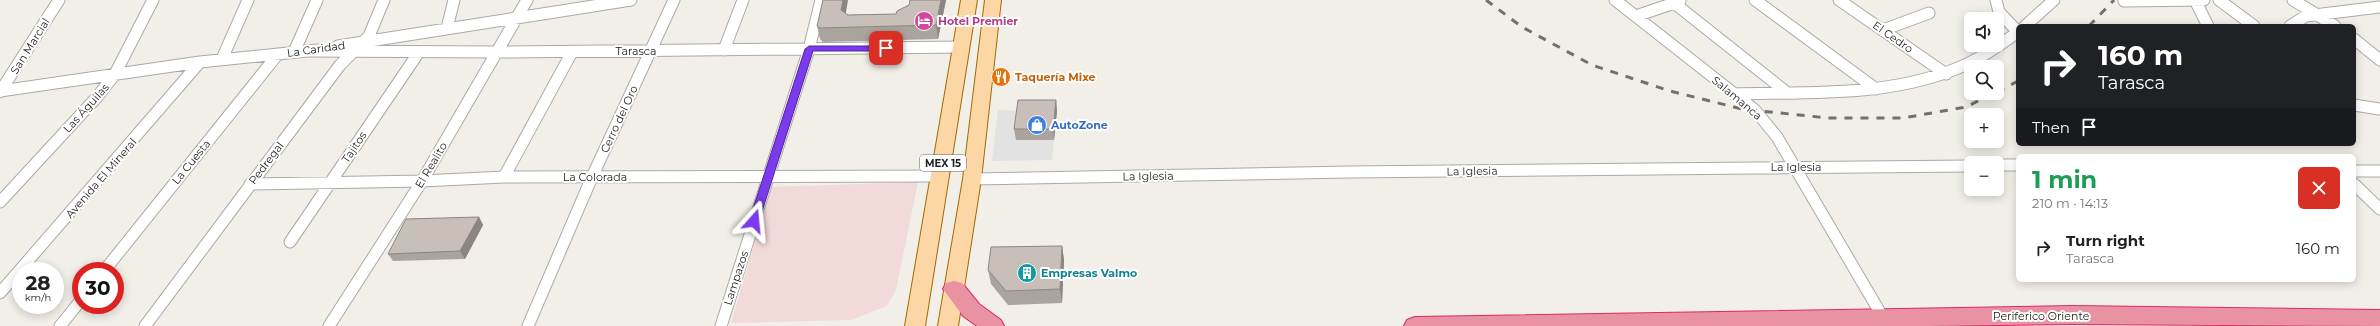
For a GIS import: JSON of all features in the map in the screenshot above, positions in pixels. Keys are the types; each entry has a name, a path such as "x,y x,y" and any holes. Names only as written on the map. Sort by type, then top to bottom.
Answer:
{"highway":[{"path":"954,289 971,310 993,326"},
{"name":"Periferico Oriente","path":"1415,326 1886,321 2072,315 2380,319"}],"main road":[{"name":"MEX 15","path":"915,326 969,0"},
{"name":"MEX 15","path":"948,326 972,179 993,0"}],"street":[{"name":"San Marcial","path":"0,91 59,0"},
{"name":"Las Águilas","path":"0,202 97,97 115,74 153,0"},
{"path":"222,60 248,0"},
{"path":"294,52 317,0"},
{"name":"Pedregal","path":"145,326 340,65 364,42 375,26 384,0"},
{"path":"446,28 454,0"},
{"name":"El Realito","path":"329,326 422,181 499,52 527,0"},
{"name":"La Caridad","path":"0,91 200,62 309,51 609,2 631,0"},
{"name":"Cerro del Oro","path":"528,326 592,177 652,51 674,0"},
{"path":"724,50 743,0"},
{"name":"Lampazos","path":"721,326 809,49 821,0"},
{"name":"Salamanca","path":"1615,0 1755,110 1768,126 1795,168 1886,321"},
{"path":"1755,0 1876,89"},
{"name":"El Cedro","path":"1839,0 1946,74"},
{"path":"1996,0 1999,12 2016,30"},
{"path":"2027,24 2054,0"},
{"path":"2124,1 2198,0 2207,24"},
{"path":"2220,0 2251,24"},
{"path":"2293,0 2332,24"},
{"path":"1636,16 1678,2 1786,92"},
{"path":"2293,24 2306,16 2380,7"},
{"path":"1883,30 1929,13"},
{"path":"1733,94 1876,89 1915,83 1946,74 1999,48 2016,34"},
{"path":"2356,41 2380,60"},
{"name":"Tarasca","path":"309,51 572,52 962,47"},
{"name":"Tajitos","path":"290,242 419,52"},
{"path":"504,177 572,52"},
{"name":"La Cuesta","path":"111,262 278,54"},
{"name":"Avenida El Mineral","path":"0,294 200,62"},
{"path":"2356,105 2380,109"},
{"path":"2004,165 2016,165"},
{"name":"La Iglesia","path":"972,179 1350,172 1964,166"},
{"path":"2356,171 2380,171"},
{"name":"La Colorada","path":"250,184 422,181 504,177 768,178 941,176"},
{"path":"2356,186 2380,209"},
{"path":"60,326 72,311"}],"shaded area":[{"path":"998,110 1019,111 1016,140 1054,140 1052,160 992,161"},
{"path":"918,182 896,290 887,306 851,320 731,323 771,187"}],"building":[{"path":"823,0 843,0 841,10 848,15 896,14 897,11 909,5 910,0 941,0 936,25 820,28 817,26"},
{"path":"1018,100 1056,100 1053,129 1014,129"},
{"path":"479,217 460,251 388,254 406,219"},
{"name":"Empresas Valmo","path":"1062,246 1060,289 1006,291 988,270 991,247"}],"railway":[{"path":"1486,0 1522,27 1592,65 1670,91 1742,109 1828,118 1903,118 1966,107 1980,100"},
{"path":"2091,24 2114,0"},
{"path":"2004,88 2016,82"}],"place":[{"name":"Hotel Premier","path":"924,21"},
{"name":"Taquería Mixe","path":"1001,77"},
{"name":"AutoZone","path":"1037,125"},
{"name":"Empresas Valmo","path":"1027,273"}],"route":[{"path":"754,221 809,49 886,48"}]}
